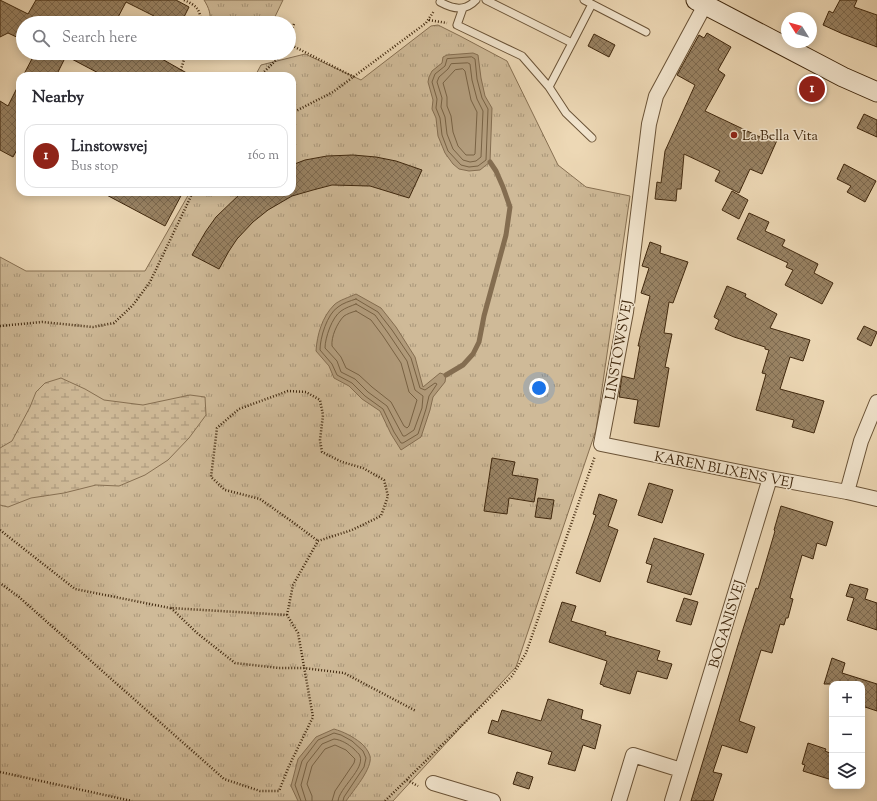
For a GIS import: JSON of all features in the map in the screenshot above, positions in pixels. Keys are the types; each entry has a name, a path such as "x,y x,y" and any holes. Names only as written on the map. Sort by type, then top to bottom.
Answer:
{"main road":[{"path":"700,2 843,77 877,92"}],"street":[{"name":"LINSTOWSVEJ","path":"601,444 626,312 649,124 656,96 700,2"},
{"path":"847,492 861,441 877,402"},
{"name":"KAREN BLIXENS VEJ","path":"601,444 877,499"},
{"name":"BOGANISVEJ","path":"672,801 770,478"},
{"path":"619,801 633,755 681,770"},
{"path":"433,783 493,801"}],"lane":[{"path":"440,2 457,9 467,8 476,0"},
{"path":"486,0 572,44"},
{"path":"584,0 646,32"},
{"path":"549,88 592,4"},
{"path":"463,8 457,25 522,56 549,88 566,113 592,138"}],"path":[{"path":"184,0 196,6 200,16"},
{"path":"296,111 333,92 354,78 426,23 440,2"},
{"path":"429,20 457,25"},
{"path":"296,48 354,78"},
{"path":"180,72 184,60"},
{"path":"264,72 276,60"},
{"path":"0,326 42,322 93,327 114,324 133,305 150,282 191,196"},
{"path":"0,583 19,597 224,779 260,791 279,791 289,766 313,717 298,633 287,616 293,585 318,541 352,530 382,516 388,496 384,480 363,468 342,462 322,452 320,440 322,416 320,400 306,392 288,391 239,409 217,428 211,477 225,490 260,499 318,541"},
{"path":"385,801 512,676 526,653 593,459 601,444"},
{"path":"0,530 75,589 170,608 287,616"},
{"path":"170,608 197,633 235,663 279,668 304,668 344,673 416,711"},
{"path":"0,772 132,801"}],"green space":[{"path":"204,0 283,0 275,16 210,16"},
{"path":"438,25 507,61 558,165 586,187 630,196 596,430 516,667 393,801 0,801 0,257 26,271 145,271 188,196 296,196 296,72 257,72 261,65 281,60 296,60 296,56 305,54 361,80 431,26"},
{"path":"61,378 104,400 143,405 190,395 205,397 206,415 189,438 168,460 145,475 119,486 96,485 64,493 31,498 8,507 0,505 0,448 12,441 30,407 36,392 45,383"}],"water":[{"path":"473,53 478,55 485,96 492,108 490,162 480,170 469,171 459,169 453,164 445,153 438,136 436,118 432,109 433,100 428,82 432,71 442,63 443,57 447,55"},
{"path":"356,294 381,308 396,327 415,357 423,387 440,373 446,375 445,382 433,397 421,437 401,450 391,434 380,411 362,399 349,386 334,378 329,366 316,351 321,326 326,315 334,305"},
{"path":"334,729 351,736 361,743 366,749 370,756 370,761 366,773 346,801 298,801 291,786 298,759 316,737"}],"building":[{"path":"0,0 28,14 36,0 176,0 189,7 184,16 154,16 126,2 119,16 16,16 16,37 8,33 0,37"},
{"path":"840,0 857,0 854,7 877,15 877,47 823,25 829,11 833,13"},
{"path":"707,33 731,47 718,70 725,75 705,111 760,137 762,132 778,138 762,174 750,169 739,193 715,181 720,171 684,154 681,189 677,189 676,201 655,199 657,182 661,183 665,151 695,85 677,75 699,35 704,38"},
{"path":"594,34 615,45 609,57 588,46"},
{"path":"31,60 64,60 58,72 25,72"},
{"path":"74,60 164,60 185,72 96,72"},
{"path":"16,90 16,151 13,157 0,150 0,101 8,106"},
{"path":"864,114 877,120 877,137 857,128"},
{"path":"353,155 376,157 396,161 422,170 409,198 370,186 332,185 296,195 296,163 305,160 327,156"},
{"path":"844,164 876,181 865,202 847,192 851,186 837,179"},
{"path":"732,191 748,200 739,219 722,210"},
{"path":"109,196 181,196 165,226"},
{"path":"238,196 292,196 268,210 253,222 237,239 219,269 192,255 216,217"},
{"path":"749,213 769,222 765,231 785,240 782,246 818,264 814,273 833,283 822,304 785,285 793,270 786,267 788,263 737,239"},
{"path":"650,242 661,246 660,253 688,262 673,303 669,302 664,333 672,334 665,367 669,368 659,427 634,423 638,400 619,397 622,376 634,379 640,346 638,346 650,296 641,293 649,268 642,266"},
{"path":"727,286 746,294 745,297 777,314 770,328 810,340 803,361 790,357 780,389 824,401 814,433 792,427 794,420 756,410 766,374 762,373 769,350 765,349 765,347 715,329 719,320 714,317"},
{"path":"864,326 877,332 871,346 857,339"},
{"path":"492,458 515,462 512,475 538,479 534,502 509,498 507,514 484,511"},
{"path":"649,483 673,490 662,523 638,515"},
{"path":"599,494 617,500 608,526 618,530 600,582 576,573 596,515 593,514"},
{"path":"538,498 554,500 551,519 535,517"},
{"path":"781,506 833,522 826,546 817,543 813,559 802,555 790,598 793,599 788,618 786,618 784,625 780,624 772,653 761,650 739,721 755,727 747,753 722,745 713,772 722,774 713,801 691,801 756,588 758,589"},
{"path":"654,538 704,554 691,595 647,582 652,565 646,563"},
{"path":"850,584 868,589 865,599 877,603 877,630 847,620 854,598 846,596"},
{"path":"684,598 698,602 691,625 676,621"},
{"path":"562,602 576,606 571,621 606,632 605,635 660,651 657,660 672,664 667,679 637,671 630,694 600,684 607,661 549,642"},
{"path":"832,658 845,663 842,673 877,684 877,711 865,707 865,681 829,681 829,684 824,684"},
{"path":"548,699 583,710 581,719 601,725 595,749 583,745 575,771 548,764 552,752 488,733 492,720 498,722 502,710 541,721"},
{"path":"808,743 826,749 825,751 829,753 829,779 803,771 805,765 802,764"},
{"path":"517,772 533,777 529,789 513,784"}],"waterway":[{"path":"446,375 463,365 473,354 479,342 484,316 506,235 510,207 496,171 490,162"}],"place":[{"name":"Linstowsvej","path":"812,89"},
{"name":"La Bella Vita","path":"734,135"}]}
